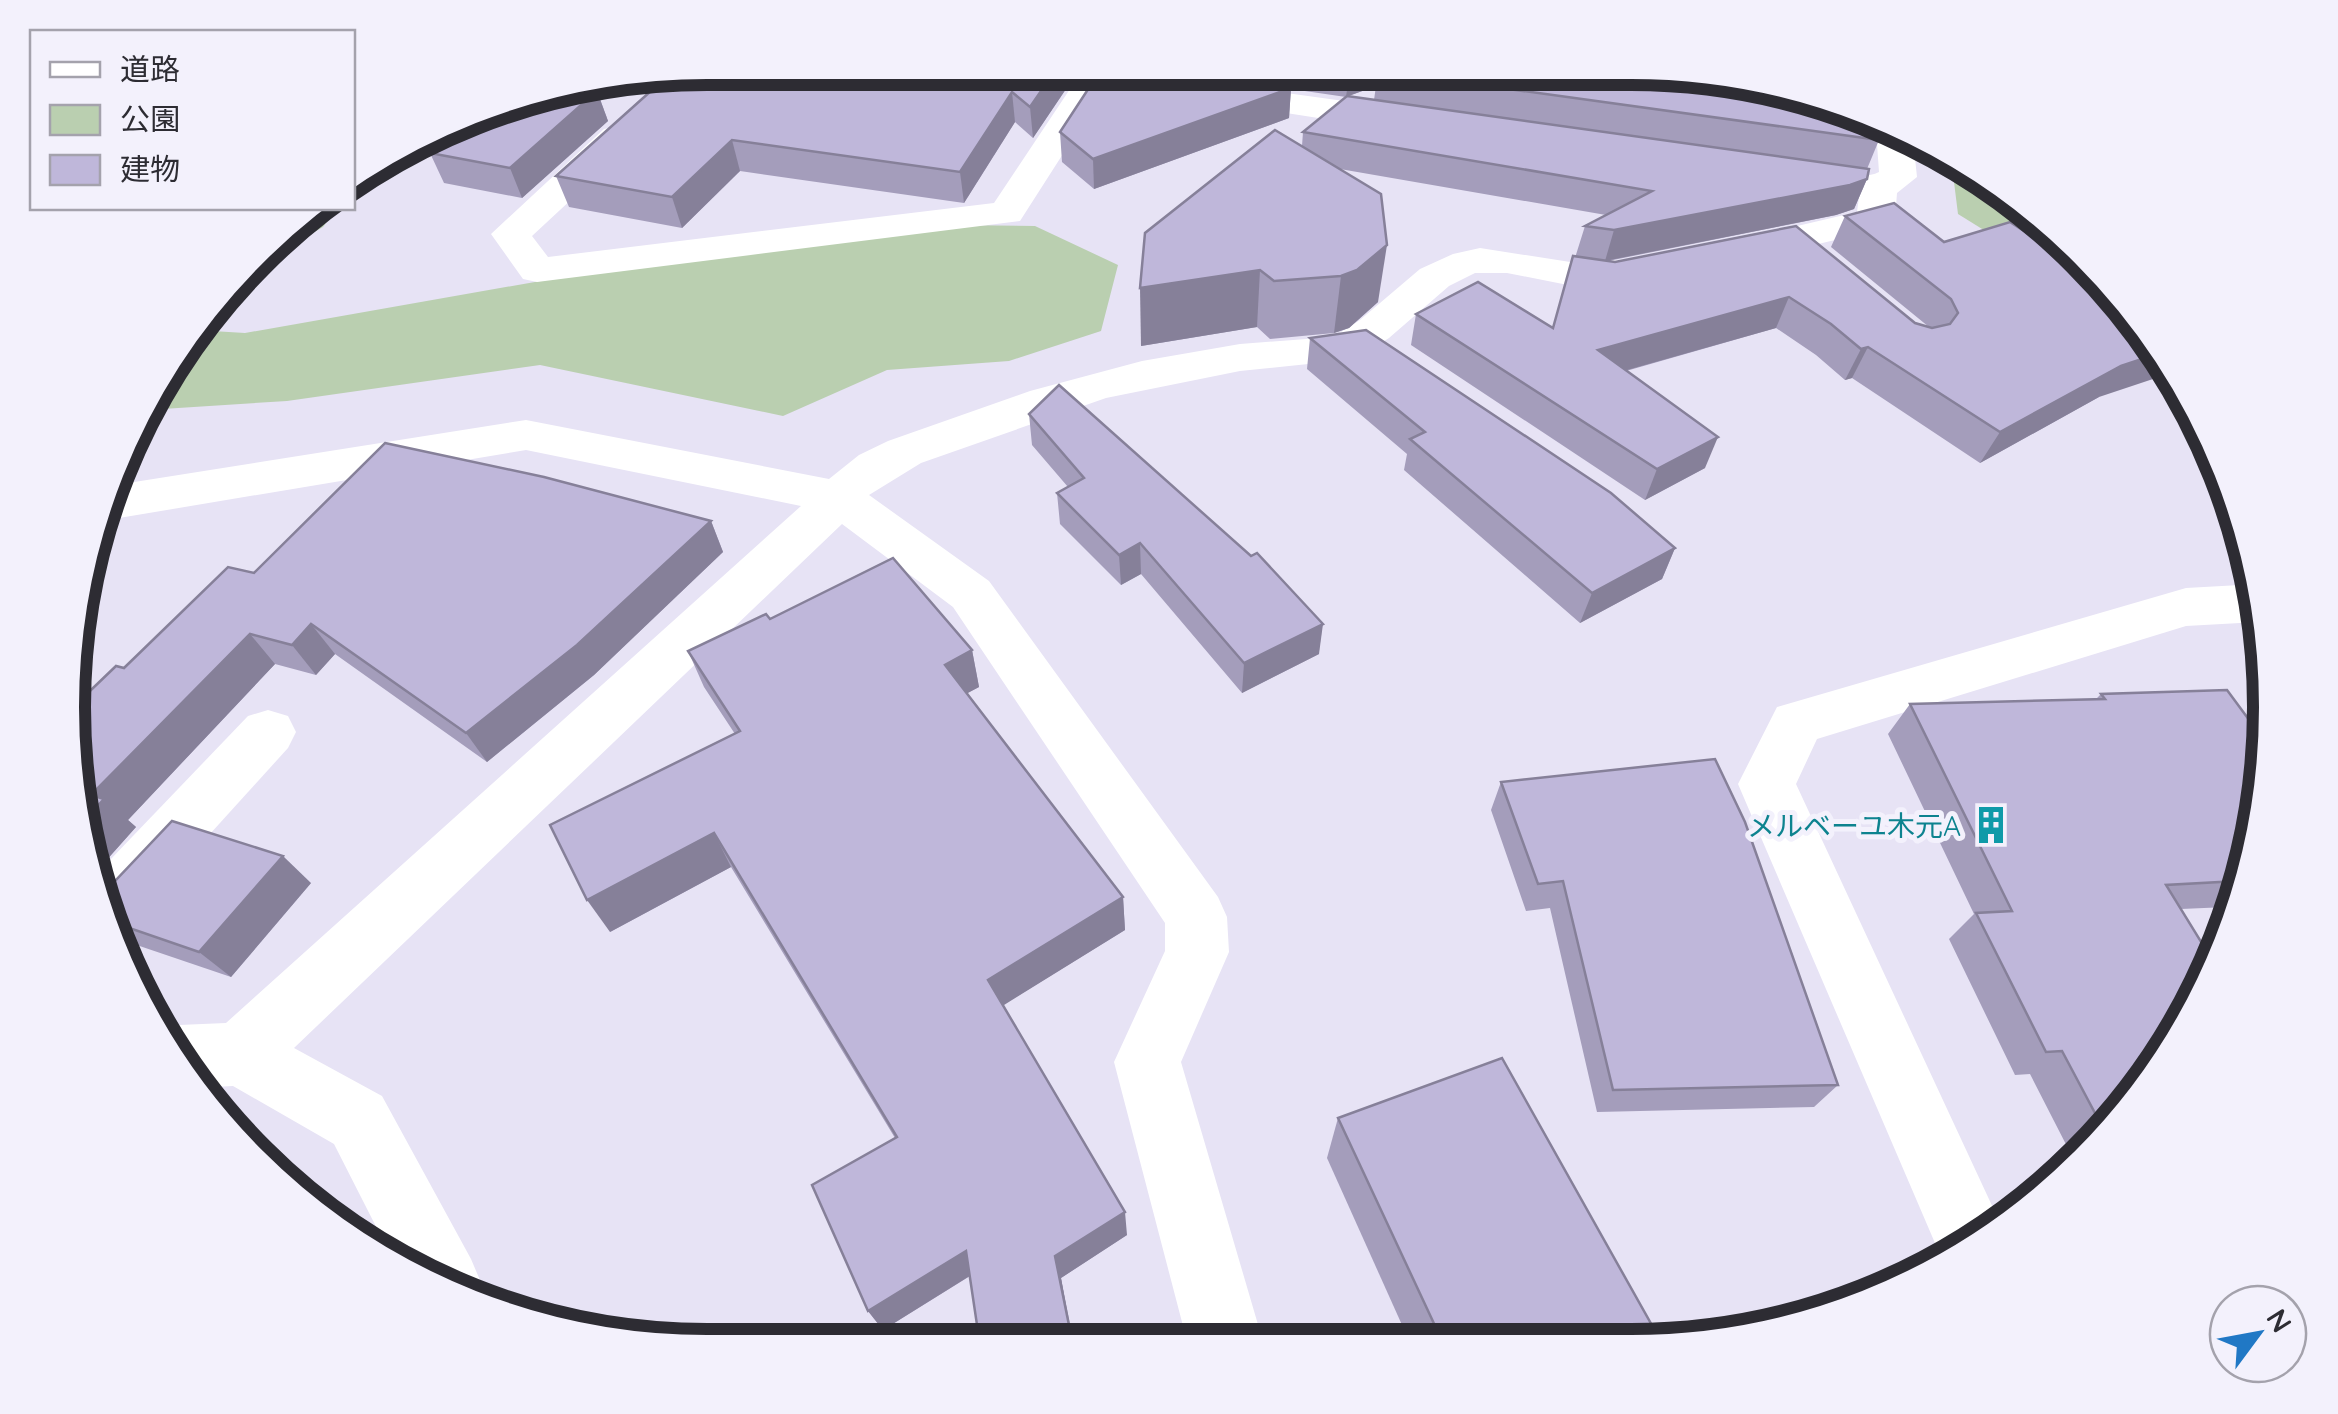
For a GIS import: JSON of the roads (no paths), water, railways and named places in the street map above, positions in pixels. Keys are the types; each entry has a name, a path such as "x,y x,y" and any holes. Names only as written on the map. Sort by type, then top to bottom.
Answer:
{"street":[{"path":"648,108 511,234 537,270 1006,213 1103,85"},
{"path":"1174,87 1428,124"},
{"path":"1819,180 1878,188 1898,176 1895,144"},
{"path":"436,1267 358,1120 209,1056 840,498 854,478 911,450 1088,386 1164,368 1340,350 1383,351 1444,271 1466,262 1488,259 1605,277 1876,219 1878,188"},
{"path":"1792,240 1833,274"},
{"path":"120,501 526,435 840,498 971,594 1196,917 1197,952 1147,1062 1222,1329"},
{"path":"1967,1231 1767,784 1797,723 2186,607 2244,605"},
{"path":"115,897 268,732"}],"place":[{"name":"メルベーユ木元A","path":"1991,825"}]}
